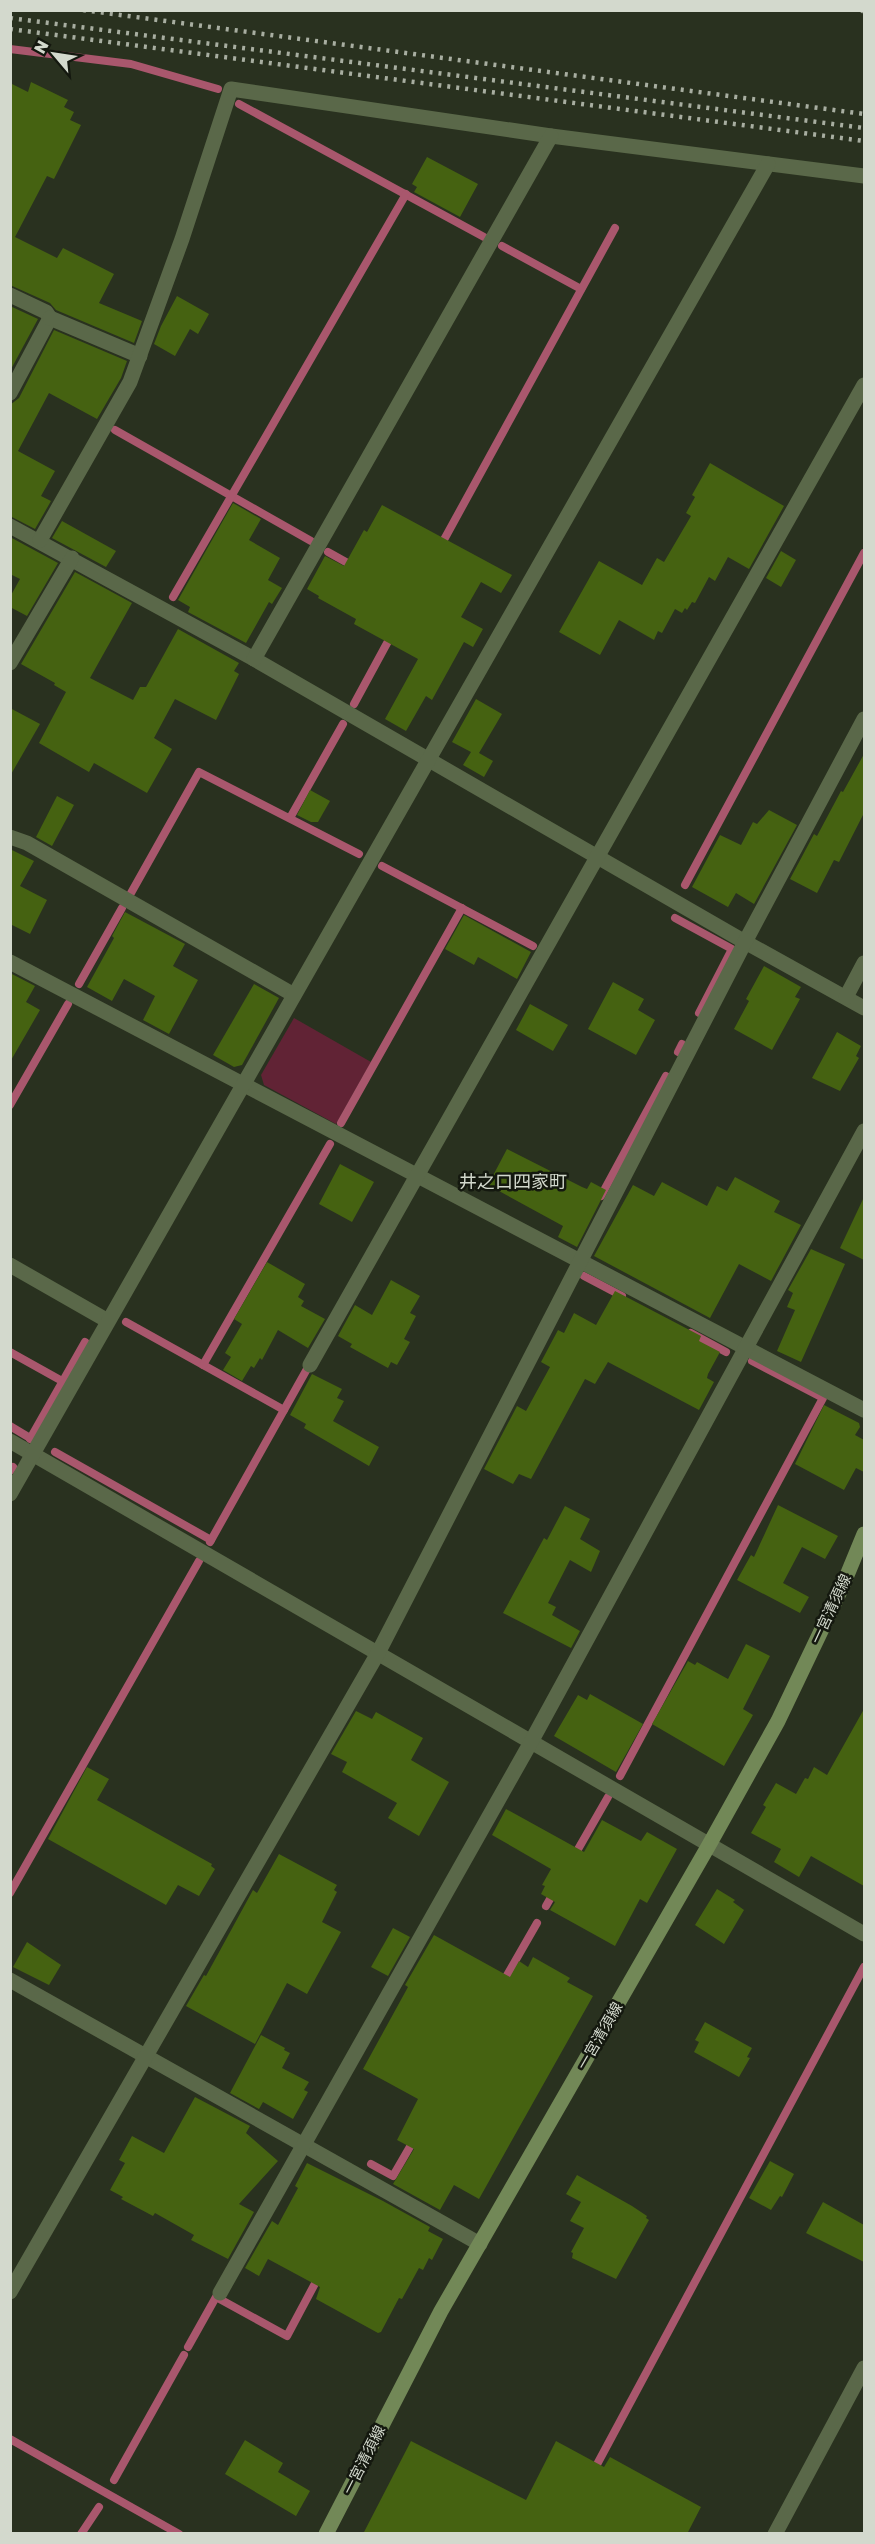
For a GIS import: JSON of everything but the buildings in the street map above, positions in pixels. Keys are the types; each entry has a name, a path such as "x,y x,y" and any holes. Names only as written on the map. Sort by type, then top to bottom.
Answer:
{"main road":[{"name":"一宮清須線","path":"326,2534 441,2311 710,1845 778,1721 843,1585 864,1534"}],"street":[{"path":"40,540 130,382 182,239 231,89 551,136 864,176"},
{"path":"254,658 551,136"},
{"path":"10,1494 768,164"},
{"path":"10,295 46,312 50,318 140,356"},
{"path":"10,393 50,318"},
{"path":"310,1365 864,385"},
{"path":"10,526 40,540 254,658 744,942 864,1008"},
{"path":"10,663 72,558"},
{"path":"10,2292 378,1653 744,942 864,719"},
{"path":"10,837 27,843 294,995"},
{"path":"10,962 864,1410"},
{"path":"846,997 864,963"},
{"path":"220,2292 531,1742 864,1131"},
{"path":"10,1265 108,1321"},
{"path":"10,1441 864,1934"},
{"path":"10,1980 480,2244"},
{"path":"775,2534 864,2368"}],"shaded area":[{"path":"294,1018 371,1062 336,1124 264,1085 261,1075"}],"waterway":[{"path":"10,49 131,64 218,89"},
{"path":"239,104 484,237"},
{"path":"173,597 406,194"},
{"path":"440,547 615,228"},
{"path":"502,246 581,289"},
{"path":"115,430 311,541"},
{"path":"328,552 353,566"},
{"path":"685,885 864,553"},
{"path":"354,704 392,634"},
{"path":"290,818 343,724"},
{"path":"131,893 199,772 359,854"},
{"path":"382,866 533,946"},
{"path":"79,984 122,908"},
{"path":"341,1123 462,908"},
{"path":"675,918 732,949 699,1013"},
{"path":"10,1105 68,1004"},
{"path":"678,1052 682,1044"},
{"path":"601,1196 666,1076"},
{"path":"203,1365 330,1144"},
{"path":"584,1276 622,1296"},
{"path":"126,1322 284,1410"},
{"path":"691,1333 726,1352"},
{"path":"30,1439 85,1342"},
{"path":"10,1352 62,1381"},
{"path":"620,1776 823,1398 752,1361"},
{"path":"210,1542 307,1369"},
{"path":"10,1426 30,1438"},
{"path":"55,1452 211,1540"},
{"path":"10,1471 13,1467"},
{"path":"10,1893 199,1561"},
{"path":"573,1858 608,1797"},
{"path":"546,1906 554,1892"},
{"path":"502,1984 537,1923"},
{"path":"594,2470 864,1967"},
{"path":"371,2164 393,2176 415,2138"},
{"path":"188,2347 216,2297 287,2336 319,2276"},
{"path":"114,2480 184,2355"},
{"path":"10,2439 179,2534"},
{"path":"81,2534 99,2507"}],"railway":[{"path":"83,10 864,114"},
{"path":"10,18 864,128"},
{"path":"10,29 864,141"}],"district":[{"name":"井之口四家町","path":"513,1182"}]}
